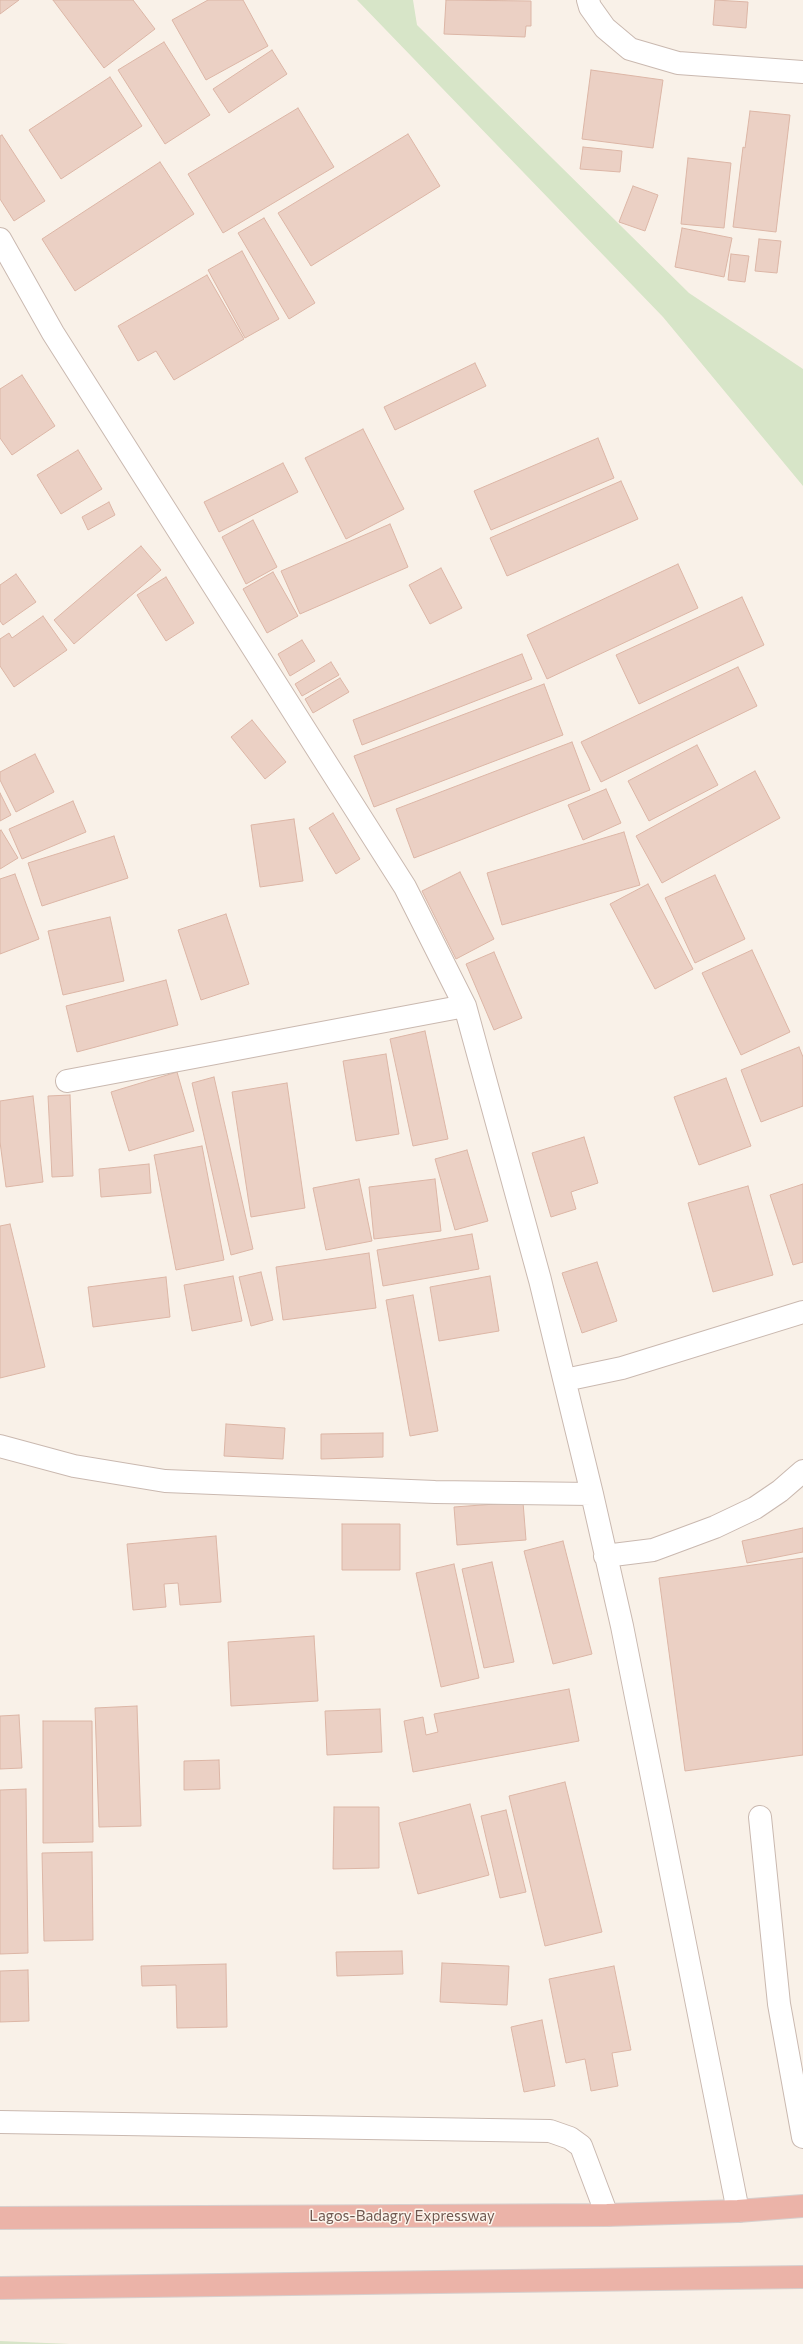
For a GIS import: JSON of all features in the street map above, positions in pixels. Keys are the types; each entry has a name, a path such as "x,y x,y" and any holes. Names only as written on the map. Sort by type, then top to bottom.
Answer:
{"highway":[{"name":"Lagos-Badagry Expressway","path":"0,2218 606,2215 738,2212 803,2206"},
{"path":"0,2288 803,2277"}],"street":[{"path":"588,0 590,7 605,28 630,49 678,63 803,72"},
{"path":"0,239 53,332 405,887 465,1006 565,1380 624,1634 738,2212"},
{"path":"67,1081 465,1006"},
{"path":"565,1380 622,1368 803,1312"},
{"path":"0,1446 74,1466 165,1481 435,1492 592,1494"},
{"path":"605,1556 653,1550 715,1527 755,1508 780,1491 803,1471"},
{"path":"760,1817 779,2004 803,2136"},
{"path":"0,2122 550,2131 570,2138 581,2146 606,2215"}],"green space":[{"path":"357,0 413,0 417,25 689,293 803,369 803,486 663,317"},
{"path":"0,2341 70,2344 0,2344"}],"building":[{"path":"0,0 19,0 0,14"},
{"path":"53,0 133,0 155,29 104,68"},
{"path":"208,0 243,0 268,46 206,80 172,20"},
{"path":"446,0 531,1 531,26 526,26 525,37 444,34"},
{"path":"715,0 748,2 746,28 713,25"},
{"path":"164,42 210,115 165,144 118,70"},
{"path":"272,50 287,74 229,113 213,89"},
{"path":"591,70 663,80 653,148 582,139"},
{"path":"110,77 142,126 61,179 29,130"},
{"path":"298,108 334,167 223,233 188,174"},
{"path":"750,111 790,115 776,232 733,227 743,147 745,148"},
{"path":"408,134 440,186 311,266 278,213"},
{"path":"2,135 45,201 14,221 0,199 0,136"},
{"path":"583,147 622,151 620,172 580,169"},
{"path":"688,158 731,163 724,228 681,224"},
{"path":"160,162 194,214 75,291 42,239"},
{"path":"633,186 658,195 645,231 619,222"},
{"path":"264,218 315,303 289,319 238,233"},
{"path":"682,228 732,238 724,277 675,267"},
{"path":"759,239 781,241 777,273 755,271"},
{"path":"242,251 279,319 245,338 208,270"},
{"path":"731,254 749,256 745,282 728,280"},
{"path":"207,275 244,339 174,380 156,351 138,361 118,326"},
{"path":"475,363 486,386 395,430 384,407"},
{"path":"22,375 55,426 12,455 0,438 0,389"},
{"path":"363,429 404,509 346,539 305,458"},
{"path":"598,438 614,478 491,530 474,491"},
{"path":"78,450 102,489 61,514 37,475"},
{"path":"283,463 298,492 219,532 204,502"},
{"path":"621,481 638,519 507,576 490,538"},
{"path":"109,502 115,515 88,530 82,517"},
{"path":"253,520 277,567 246,584 222,537"},
{"path":"390,524 408,567 300,614 281,571"},
{"path":"141,546 161,570 74,644 54,620"},
{"path":"678,564 698,608 547,679 527,635"},
{"path":"441,568 462,608 430,624 409,585"},
{"path":"273,572 298,616 267,633 243,589"},
{"path":"16,574 36,602 3,625 0,621 0,585"},
{"path":"166,577 194,623 166,641 137,595"},
{"path":"742,597 764,645 639,704 616,655"},
{"path":"43,616 67,650 14,687 0,666 0,639 9,633 12,638"},
{"path":"302,640 315,661 290,676 278,654"},
{"path":"522,654 532,679 362,745 353,720"},
{"path":"331,662 339,675 302,696 295,684"},
{"path":"738,667 757,706 601,782 581,742"},
{"path":"340,678 349,692 313,713 305,699"},
{"path":"544,684 563,735 374,807 354,756"},
{"path":"252,720 286,762 265,779 231,737"},
{"path":"572,742 590,790 414,858 396,809"},
{"path":"697,745 718,785 649,821 628,781"},
{"path":"35,754 54,792 16,812 0,780 0,772"},
{"path":"755,771 780,818 662,883 636,836"},
{"path":"606,789 621,823 583,840 568,805"},
{"path":"0,793 11,815 0,821"},
{"path":"73,801 86,832 22,859 9,829"},
{"path":"333,813 360,859 336,874 309,828"},
{"path":"294,819 303,881 260,887 251,825"},
{"path":"1,830 18,858 0,869 0,831"},
{"path":"624,832 640,885 502,925 487,873"},
{"path":"114,836 128,878 42,906 28,863"},
{"path":"460,872 494,939 456,959 422,891"},
{"path":"15,874 39,939 0,954 0,879"},
{"path":"715,875 745,939 695,963 665,898"},
{"path":"648,884 693,969 655,989 610,904"},
{"path":"226,914 249,984 201,1000 178,930"},
{"path":"110,917 124,981 63,995 48,931"},
{"path":"752,950 790,1032 741,1055 702,973"},
{"path":"494,952 522,1018 494,1030 466,964"},
{"path":"166,980 178,1025 77,1052 66,1006"},
{"path":"425,1031 448,1139 413,1146 390,1039"},
{"path":"799,1047 803,1057 803,1106 761,1122 741,1070"},
{"path":"386,1054 399,1134 356,1141 343,1061"},
{"path":"177,1072 194,1131 129,1151 111,1092"},
{"path":"214,1077 253,1249 231,1255 192,1083"},
{"path":"726,1078 751,1146 699,1165 674,1097"},
{"path":"287,1083 305,1208 251,1217 232,1092"},
{"path":"70,1095 73,1176 52,1177 48,1096"},
{"path":"33,1096 43,1182 6,1187 0,1142 0,1101"},
{"path":"584,1137 598,1183 571,1192 576,1209 551,1217 532,1153"},
{"path":"202,1146 224,1260 176,1270 154,1155"},
{"path":"467,1150 488,1221 455,1230 435,1159"},
{"path":"149,1164 151,1193 101,1197 99,1169"},
{"path":"359,1179 372,1241 326,1250 313,1188"},
{"path":"435,1179 441,1231 374,1239 369,1187"},
{"path":"803,1184 803,1262 793,1265 770,1195"},
{"path":"748,1186 773,1275 713,1292 688,1203"},
{"path":"10,1224 45,1367 0,1378 0,1226"},
{"path":"472,1234 479,1269 383,1286 377,1250"},
{"path":"369,1253 376,1308 283,1320 276,1267"},
{"path":"597,1262 617,1321 582,1333 562,1273"},
{"path":"261,1272 273,1320 251,1326 239,1277"},
{"path":"233,1276 242,1321 192,1331 184,1285"},
{"path":"490,1276 499,1331 439,1341 430,1287"},
{"path":"166,1277 170,1317 93,1327 88,1287"},
{"path":"413,1295 438,1431 410,1436 386,1300"},
{"path":"226,1424 285,1428 283,1459 224,1456"},
{"path":"383,1433 383,1457 321,1459 321,1434"},
{"path":"523,1502 526,1540 457,1545 454,1507"},
{"path":"342,1524 400,1524 400,1570 342,1570"},
{"path":"803,1528 803,1552 747,1563 742,1541"},
{"path":"216,1536 221,1602 180,1605 178,1583 164,1584 166,1607 133,1610 127,1544"},
{"path":"563,1541 592,1654 553,1664 524,1551"},
{"path":"803,1558 803,1755 685,1771 659,1578"},
{"path":"492,1562 514,1662 484,1668 462,1569"},
{"path":"454,1564 479,1678 441,1687 416,1573"},
{"path":"314,1636 318,1701 231,1706 228,1642"},
{"path":"569,1689 579,1741 413,1772 404,1721 423,1717 426,1735 438,1732 434,1714"},
{"path":"137,1706 141,1826 99,1827 95,1708"},
{"path":"380,1709 382,1752 327,1755 325,1711"},
{"path":"19,1715 22,1768 0,1769 0,1716"},
{"path":"43,1721 92,1721 93,1842 43,1843"},
{"path":"219,1760 220,1789 184,1790 184,1761"},
{"path":"565,1782 602,1932 545,1946 509,1796"},
{"path":"26,1789 28,1953 0,1954 0,1790"},
{"path":"470,1804 489,1875 418,1894 399,1823"},
{"path":"334,1807 379,1807 379,1868 333,1869"},
{"path":"506,1810 526,1892 500,1898 481,1816"},
{"path":"92,1852 93,1940 44,1941 42,1853"},
{"path":"402,1951 403,1974 337,1976 336,1952"},
{"path":"442,1963 509,1966 507,2005 440,2002"},
{"path":"226,1964 227,2027 177,2028 176,1985 142,1986 141,1966"},
{"path":"614,1966 631,2050 612,2053 618,2086 591,2091 585,2059 566,2063 549,1979"},
{"path":"28,1970 29,2021 0,2022 0,1971"},
{"path":"542,2020 555,2086 524,2092 511,2027"}]}
